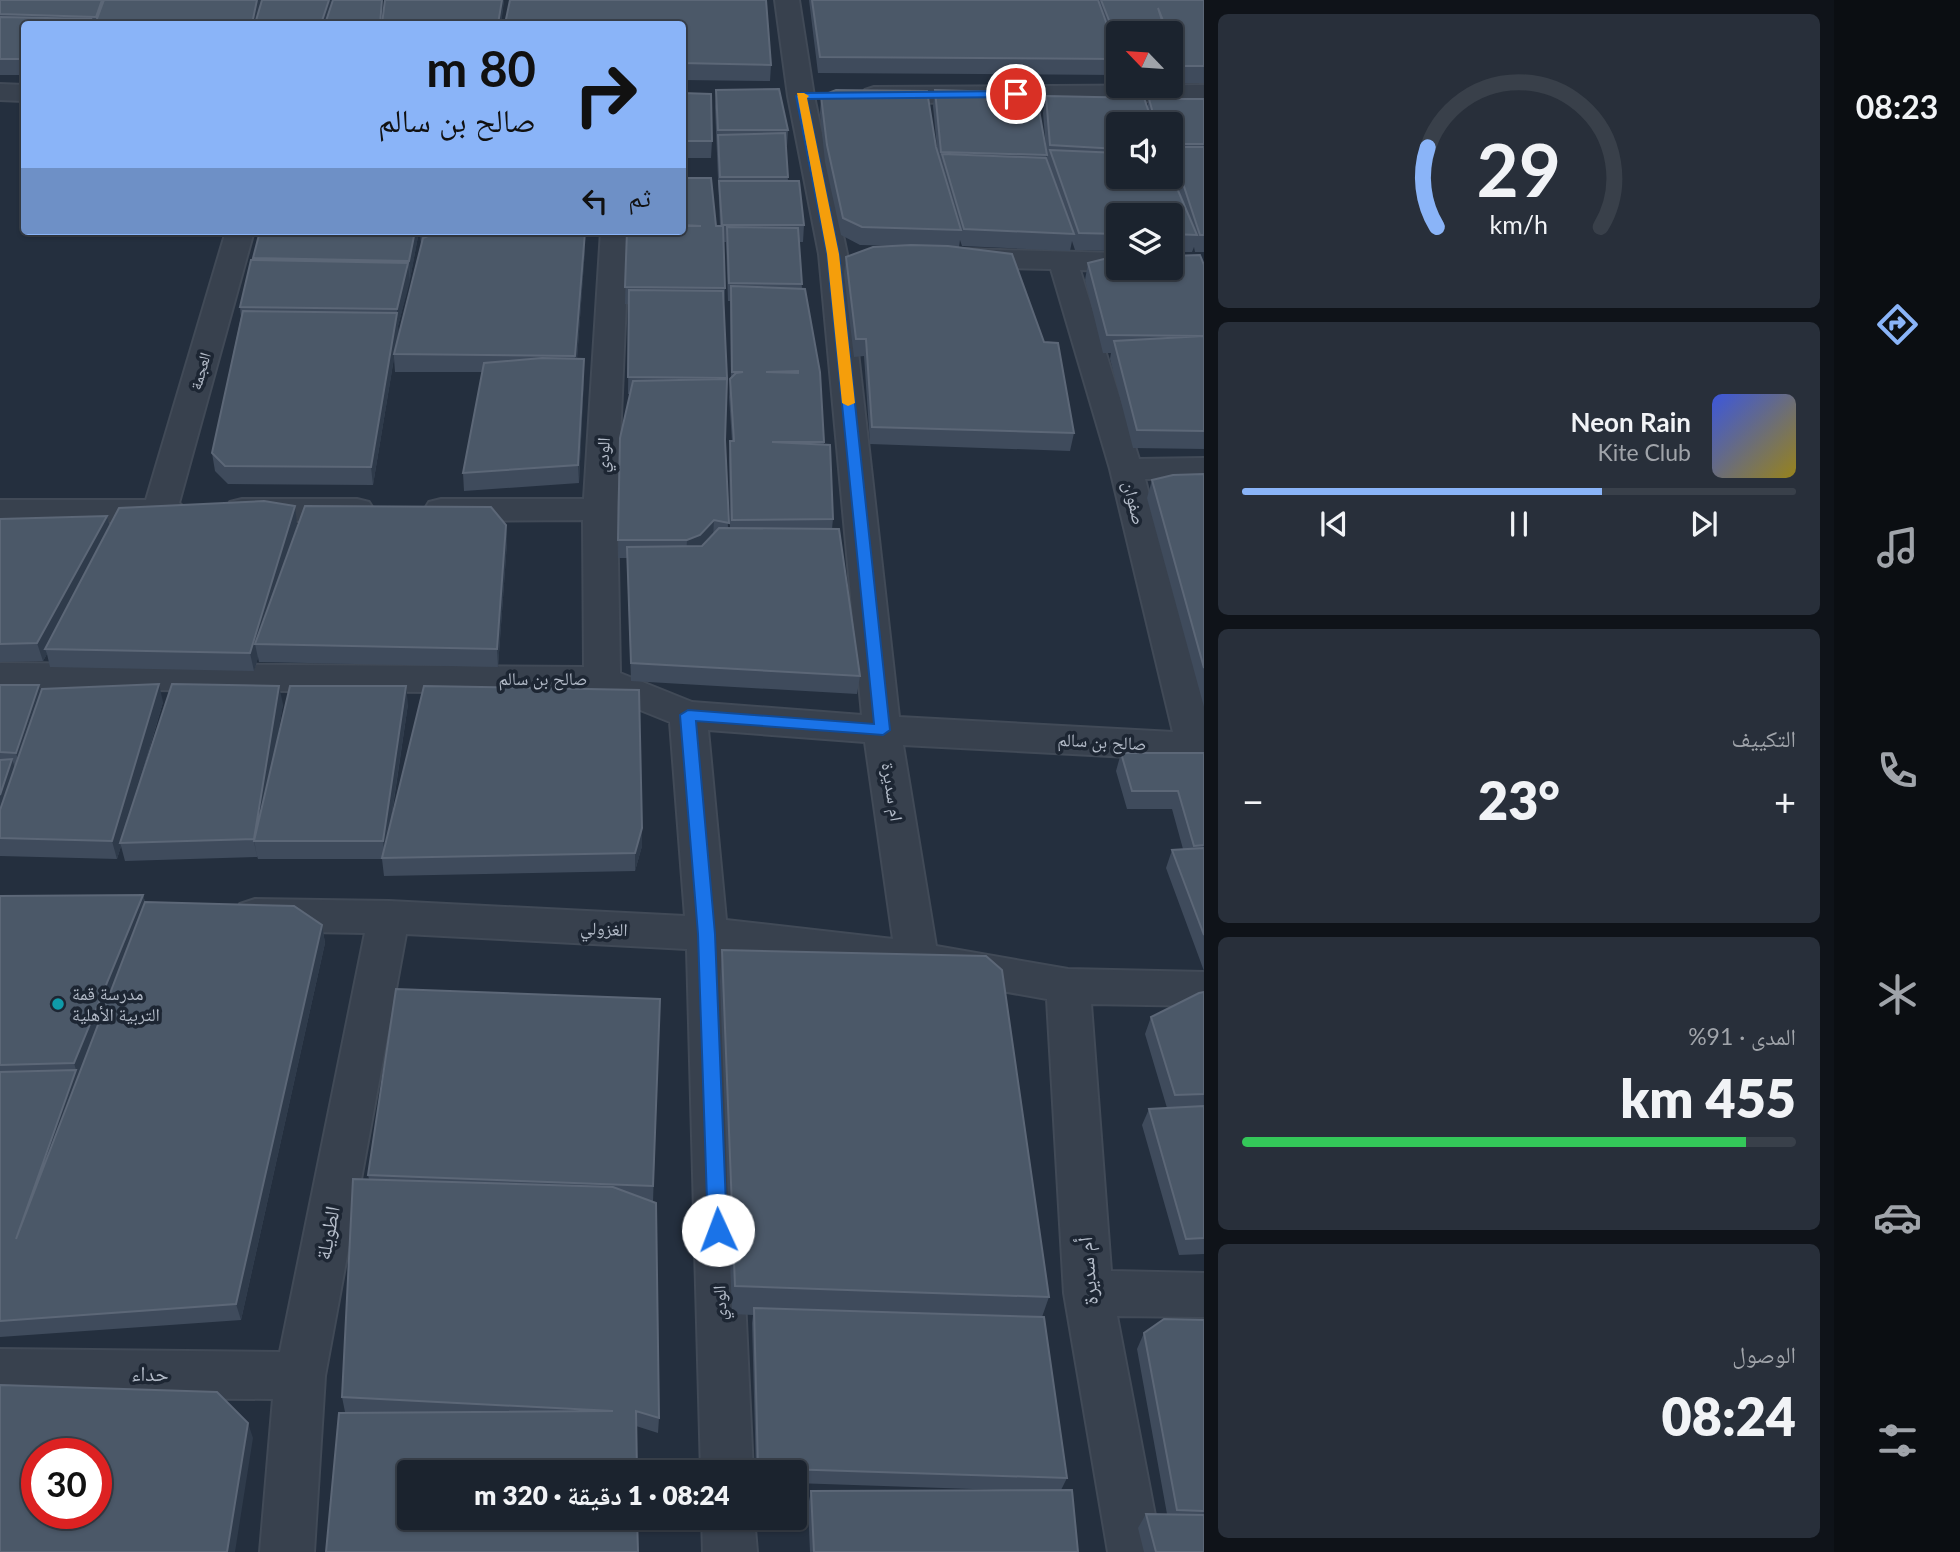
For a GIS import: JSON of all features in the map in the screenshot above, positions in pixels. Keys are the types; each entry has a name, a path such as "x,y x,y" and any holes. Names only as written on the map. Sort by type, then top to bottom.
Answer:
{"street":[{"name":"ام سديرة","path":"787,0 812,96 846,254 883,730 917,959"},
{"path":"0,92 21,93"},
{"path":"812,96 1204,93"},
{"name":"العجمة","path":"160,511 239,235"},
{"name":"الودي","path":"602,680 600,509 615,235"},
{"path":"941,258 1106,261"},
{"name":"صفوان","path":"1063,262 1126,469 1200,747"},
{"path":"1126,469 1204,468"},
{"path":"0,511 600,509"},
{"name":"صالح بن سالم","path":"0,676 602,680 688,715 883,730 1200,747"},
{"name":"الودي","path":"688,715 707,934 727,1460"},
{"name":"الغزولي","path":"222,915 389,917 707,934 917,959 1068,986 1204,989"},
{"name":"الطويلة","path":"287,1552 300,1376 389,917"},
{"name":"أم سديرة","path":"1068,986 1088,1293 1135,1552"},
{"path":"1088,1293 1204,1295"},
{"name":"حداء","path":"0,1373 300,1376"},
{"path":"729,1530 730,1552"}],"building":[{"path":"0,0 102,0 96,17 0,14"},
{"path":"104,0 257,0 253,21 96,21"},
{"path":"262,0 329,0 322,21 256,21"},
{"path":"333,0 382,0 380,21 326,21"},
{"path":"385,0 502,0 498,21 382,21"},
{"path":"510,0 766,0 771,65 686,63 686,21 506,21"},
{"path":"812,0 1098,0 1106,22 1106,59 820,57"},
{"path":"1101,0 1204,0 1204,66 1183,66 1183,21 1163,21 1158,8 1162,21 1109,21"},
{"path":"0,17 91,19 21,21 21,59 0,59"},
{"path":"779,89 788,130 718,130 716,90"},
{"path":"836,90 927,91 936,147 961,230 862,227 843,218 827,145 821,96"},
{"path":"935,90 1036,93 1047,155 941,152"},
{"path":"686,93 711,94 712,141 686,141"},
{"path":"1046,96 1144,98 1149,112 1106,112 1106,148 1050,145"},
{"path":"1149,99 1204,99 1204,144 1183,144 1183,112 1153,112"},
{"path":"785,133 788,177 720,177 718,135"},
{"path":"1183,147 1204,147 1204,235 1200,235 1183,183"},
{"path":"1050,150 1106,152 1106,189 1177,189 1197,235 1183,234 1183,203 1106,203 1106,234 1079,233"},
{"path":"942,154 1046,158 1074,234 964,229"},
{"path":"686,178 711,178 716,226 723,226 725,288 625,287 627,235 686,235 686,226 701,226 686,225"},
{"path":"719,181 799,181 804,225 722,225"},
{"path":"727,227 798,228 802,284 729,283"},
{"path":"259,235 414,235 409,261 253,258"},
{"path":"431,235 585,235 575,356 394,354 423,238"},
{"path":"948,246 1012,254 1044,342 1058,343 1074,433 872,427 866,339 856,339 846,257 873,247"},
{"path":"1200,255 1204,265 1204,336 1107,335 1088,263 1106,258 1106,280 1183,280 1183,256"},
{"path":"251,260 408,263 397,309 240,307"},
{"path":"731,286 805,289 820,372 824,442 772,442 830,445 833,519 732,520 730,441 734,441 730,379 736,373 743,372 732,372","holes":["798,371 798,373 766,372"]},
{"path":"629,290 723,291 727,378 628,377"},
{"path":"243,311 397,313 371,467 225,466 212,453"},
{"path":"1204,336 1204,431 1137,430 1114,341"},
{"path":"542,358 584,359 578,465 463,473 484,363"},
{"path":"727,379 725,440 729,523 714,520 700,535 687,540 618,540 620,438 633,381"},
{"path":"1204,474 1204,668 1152,480 1173,475"},
{"path":"264,501 295,506 250,653 45,649 119,508"},
{"path":"305,506 491,507 506,525 497,649 255,644"},
{"path":"107,516 37,643 0,644 0,519"},
{"path":"719,528 839,529 860,676 631,663 627,547 702,546"},
{"path":"159,684 112,841 0,838 0,810 42,689"},
{"path":"172,684 279,686 254,839 120,843"},
{"path":"0,685 39,685 16,753 0,752"},
{"path":"290,686 406,686 383,841 254,841"},
{"path":"424,686 639,690 642,828 635,853 382,858"},
{"path":"1121,753 1204,753 1204,845 1194,846 1178,791 1132,791"},
{"path":"12,759 0,795 0,760"},
{"path":"1204,848 1204,935 1172,850"},
{"name":"مدرسة قمة التربية الأهلية","path":"143,895 74,1063 0,1065 0,896"},
{"path":"145,902 294,906 322,925 236,1304 0,1321 0,1072 76,1070 16,1239"},
{"path":"722,950 986,956 1002,970 1049,1297 735,1286"},
{"path":"396,989 660,999 653,1186 368,1175"},
{"path":"1204,992 1204,1094 1175,1095 1151,1017"},
{"path":"1204,1106 1204,1238 1186,1239 1149,1109"},
{"path":"353,1179 613,1187 656,1203 659,1418 636,1411 637,1460 397,1460 397,1530 637,1530 638,1552 326,1552 339,1413 613,1411 342,1397"},
{"path":"754,1308 1044,1317 1067,1478 807,1470 807,1460 758,1460"},
{"path":"1164,1319 1204,1320 1204,1511 1177,1510 1144,1333"},
{"path":"0,1385 217,1392 248,1423 227,1552 0,1552"},
{"path":"1072,1490 1078,1552 814,1552 811,1491"},
{"path":"1146,1514 1204,1515 1204,1552 1156,1552"}],"slow traffic":[{"path":"804,96 801,96 833,254 848,403"}],"place":[{"name":"مدرسة قمة التربية الأهلية","path":"58,1004"}],"route":[{"path":"718,1230 707,934 688,715 883,730 833,254 801,96 1016,94"}]}
